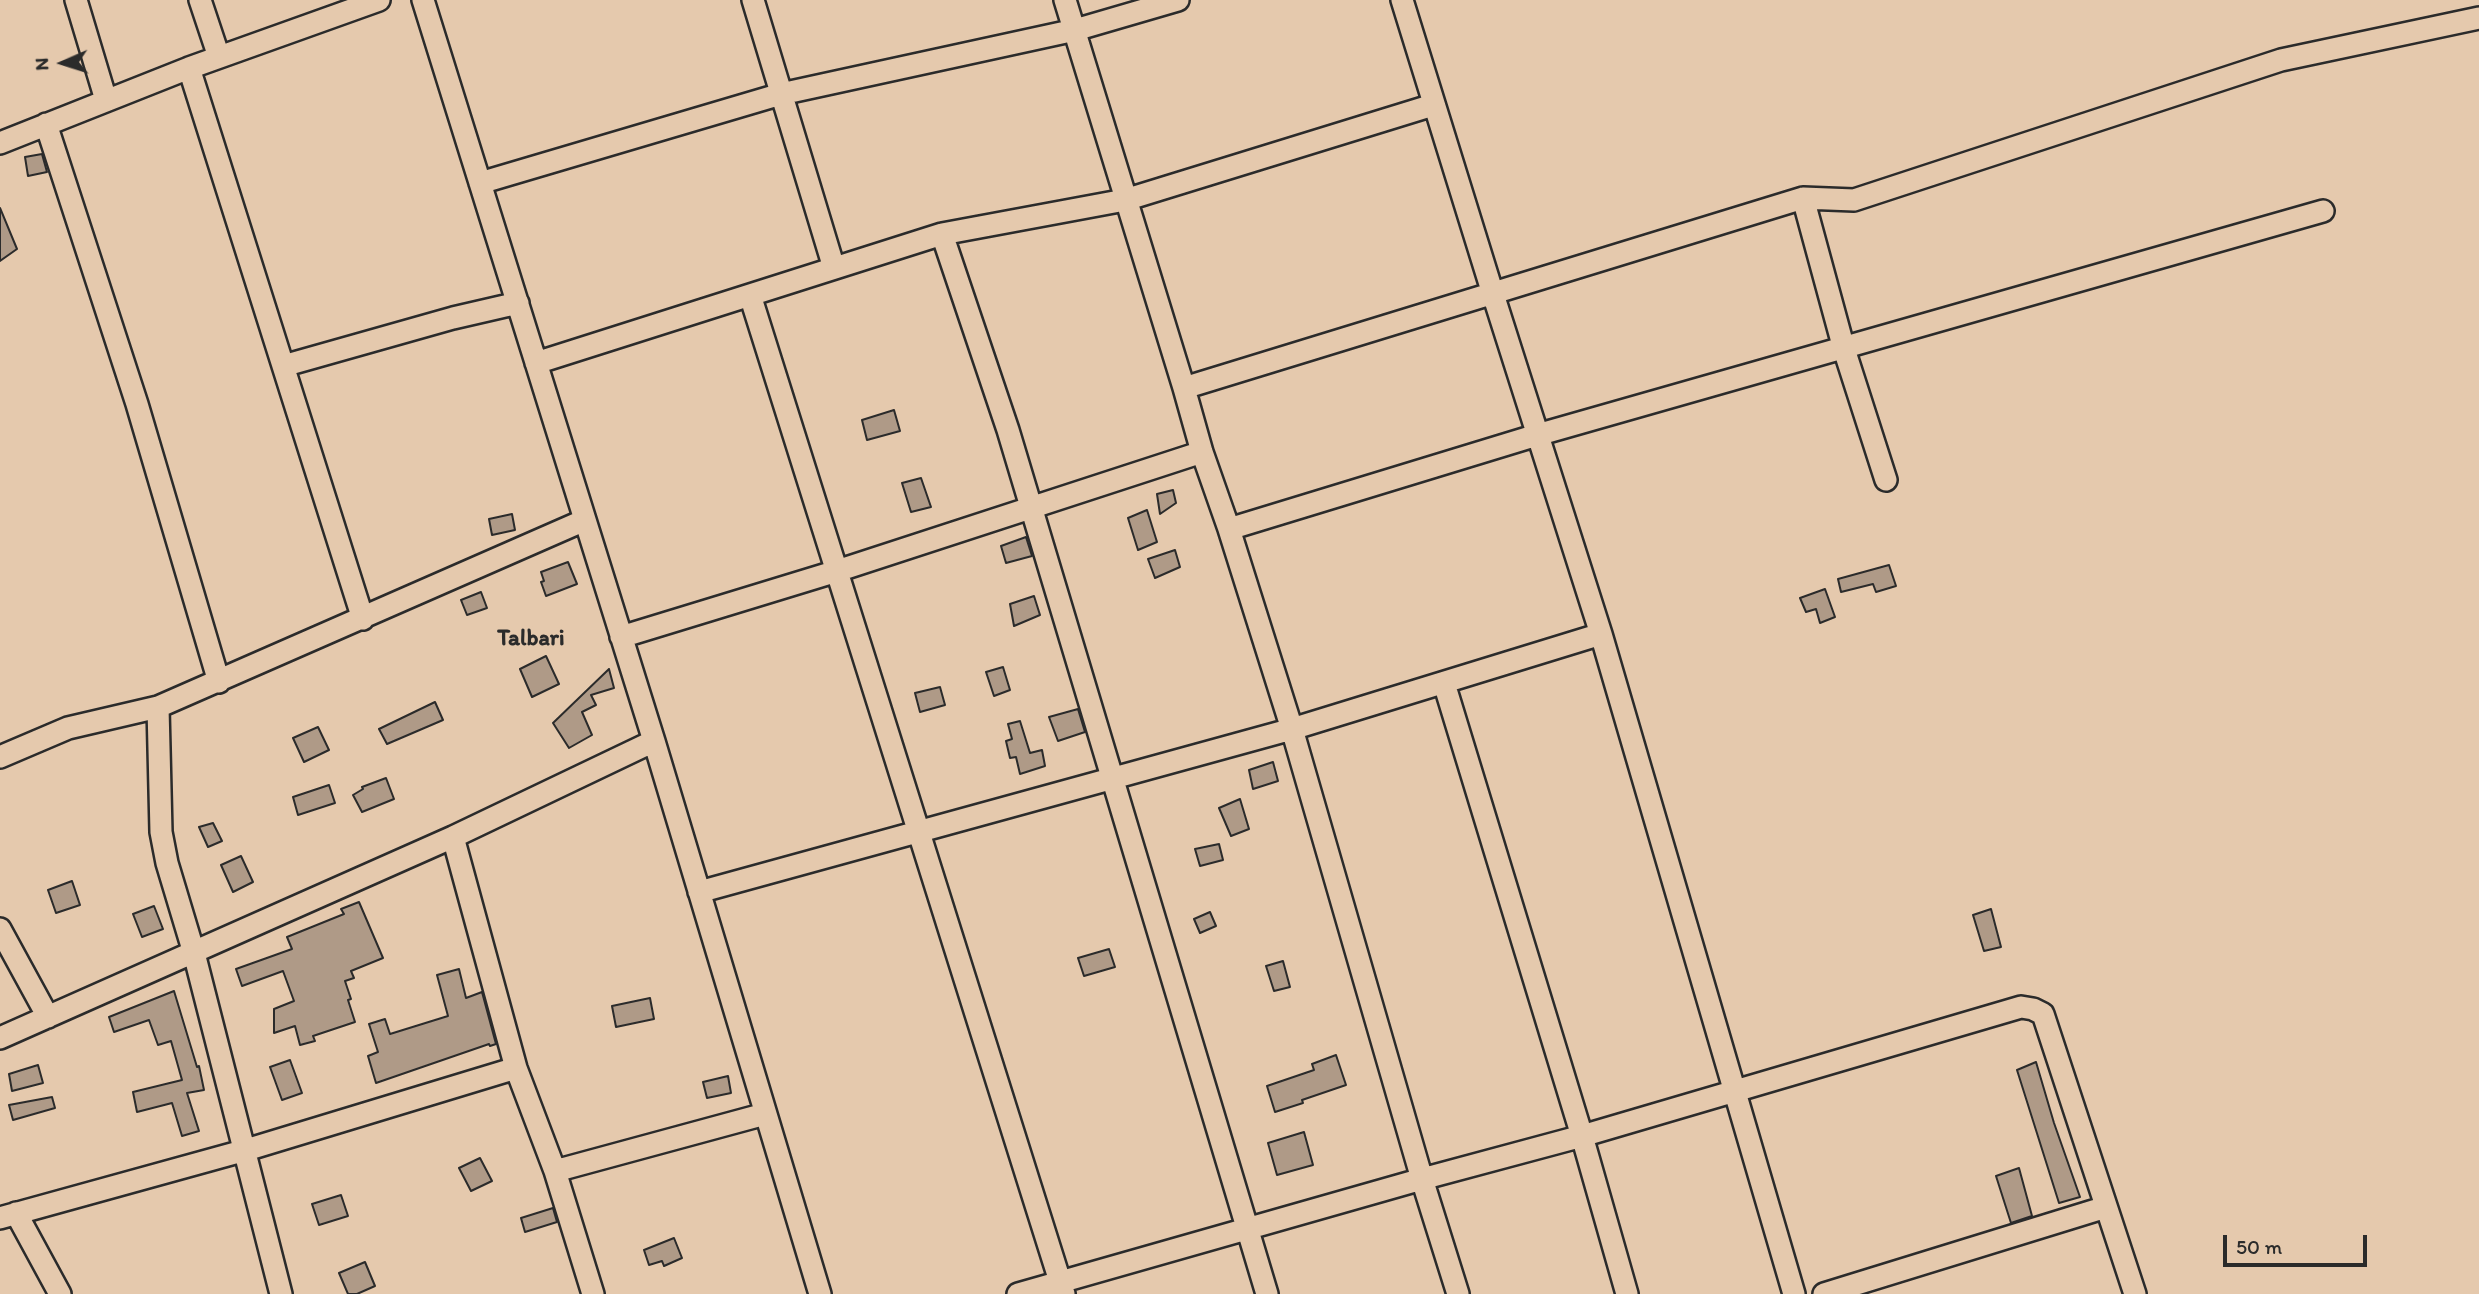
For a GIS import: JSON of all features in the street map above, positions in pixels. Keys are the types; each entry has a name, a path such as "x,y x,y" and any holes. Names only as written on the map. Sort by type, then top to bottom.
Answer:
{"street":[{"path":"76,0 106,100"},
{"path":"200,0 219,57"},
{"path":"0,143 189,68 379,0"},
{"path":"423,0 654,740 820,1294"},
{"path":"753,0 834,268"},
{"path":"1065,0 1202,452 1292,729 1422,1179 1458,1294"},
{"path":"480,183 782,94 1075,30 1178,0"},
{"path":"1402,0 1601,634 1794,1294"},
{"path":"1184,388 1803,198 1854,200 2281,60 2479,18"},
{"path":"189,68 363,619"},
{"path":"536,363 942,234 1125,200 1433,105"},
{"path":"46,124 138,404 219,682"},
{"path":"1803,198 1844,349 1886,480"},
{"path":"1229,529 1537,435 2323,211"},
{"path":"942,234 1008,430 1267,1294"},
{"path":"750,295 1063,1288"},
{"path":"283,366 453,317 518,303"},
{"path":"621,637 837,571 1202,452"},
{"path":"0,757 68,727 159,708 585,520"},
{"path":"699,892 1292,729 1601,634"},
{"path":"1444,682 1582,1136 1627,1294"},
{"path":"159,708 161,832 167,863 194,953 281,1294"},
{"path":"0,1038 453,837 654,740"},
{"path":"453,837 516,1068 555,1171 593,1294"},
{"path":"0,929 48,1017"},
{"path":"1018,1294 1063,1288 1248,1230 1582,1136 2021,1007 2043,1014 2135,1294"},
{"path":"61,1294 8,1216 246,1150 516,1068"},
{"path":"555,1171 765,1114"},
{"path":"1825,1294 2106,1207"}],"building":[{"path":"42,154 47,172 28,176 25,157"},
{"path":"0,208 17,249 0,261"},
{"path":"894,410 900,431 867,440 862,420"},
{"path":"921,478 931,507 911,512 902,483"},
{"path":"1173,490 1176,503 1160,514 1157,494"},
{"path":"1147,510 1157,542 1138,550 1128,518"},
{"path":"512,514 515,530 492,535 489,519"},
{"path":"1026,537 1032,556 1006,563 1001,546"},
{"path":"1175,550 1180,567 1155,578 1148,559"},
{"path":"568,562 577,584 546,596 541,572"},
{"path":"1889,565 1896,586 1876,592 1873,584 1841,592 1838,579"},
{"path":"1825,589 1835,617 1820,623 1816,609 1806,612 1800,598"},
{"path":"481,592 487,608 467,615 461,600"},
{"path":"1034,596 1040,615 1014,626 1010,604"},
{"path":"546,656 559,684 532,697 520,669"},
{"path":"1003,667 1010,690 994,696 986,672"},
{"path":"609,669 614,688 591,695 596,705 582,712 592,735 569,748 553,723"},
{"path":"940,687 945,705 920,712 915,693"},
{"path":"435,702 443,720 387,744 379,729"},
{"path":"1078,709 1085,732 1058,741 1049,717"},
{"path":"1020,721 1030,753 1042,750 1045,766 1020,774 1016,757 1010,758 1006,741 1012,739 1008,724"},
{"path":"318,727 329,750 304,762 293,738"},
{"path":"1273,762 1278,781 1253,789 1249,770"},
{"path":"386,778 394,799 362,812 353,795 363,789 362,787"},
{"path":"329,785 335,803 298,815 293,797"},
{"path":"1240,799 1249,829 1231,836 1219,808"},
{"path":"213,823 222,841 208,847 199,827"},
{"path":"1219,844 1223,860 1200,866 1195,849"},
{"path":"241,856 253,882 233,892 221,865"},
{"path":"72,881 80,905 56,913 48,890"},
{"path":"359,902 383,958 351,971 354,978 345,981 355,1022 313,1036 315,1041 300,1045 295,1026 274,1033 274,1009 294,1001 283,971 242,986 236,969 292,949 287,937 344,914 341,909"},
{"path":"154,906 163,929 142,937 133,914"},
{"path":"1991,909 2001,947 1984,951 1973,915"},
{"path":"1210,912 1216,926 1200,933 1194,919"},
{"path":"1109,949 1115,967 1084,976 1078,958"},
{"path":"1283,961 1290,987 1274,991 1266,966"},
{"path":"459,969 466,998 482,992 496,1044 489,1044 376,1083 368,1056 378,1052 369,1024 385,1019 390,1034 448,1016 437,975"},
{"path":"174,991 197,1067 199,1066 204,1090 187,1093 199,1131 182,1136 172,1103 137,1112 133,1092 182,1080 171,1041 158,1045 149,1020 114,1032 109,1017"},
{"path":"650,998 654,1019 616,1027 612,1006"},
{"path":"1336,1055 1346,1085 1275,1112 1267,1086 1314,1070 1312,1064"},
{"path":"290,1060 302,1093 282,1100 270,1067"},
{"path":"2036,1062 2080,1197 2059,1203 2017,1070"},
{"path":"38,1065 43,1083 12,1091 9,1074"},
{"path":"728,1076 731,1093 707,1098 703,1082"},
{"path":"52,1097 55,1108 13,1120 9,1105"},
{"path":"1304,1132 1313,1165 1277,1175 1268,1143"},
{"path":"480,1158 492,1181 471,1191 459,1168"},
{"path":"2019,1168 2032,1216 2011,1223 1996,1176"},
{"path":"341,1195 348,1216 319,1225 312,1204"},
{"path":"553,1208 557,1222 525,1232 521,1218"},
{"path":"674,1238 682,1258 664,1266 662,1261 649,1265 644,1250"},
{"path":"365,1262 375,1286 357,1294 348,1294 339,1273"}],"district":[{"name":"Talbari","path":"531,639"}]}
